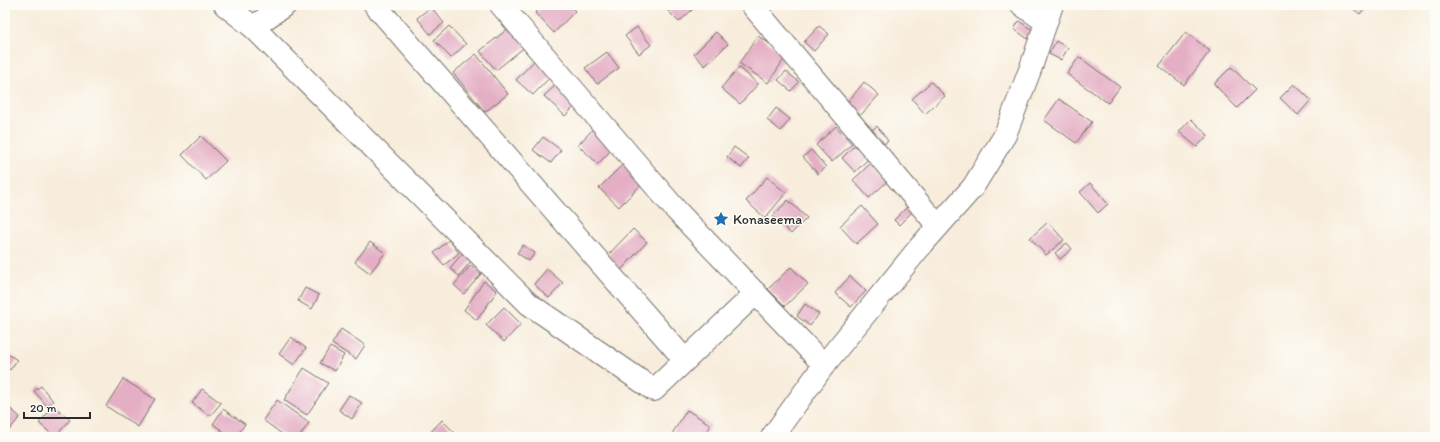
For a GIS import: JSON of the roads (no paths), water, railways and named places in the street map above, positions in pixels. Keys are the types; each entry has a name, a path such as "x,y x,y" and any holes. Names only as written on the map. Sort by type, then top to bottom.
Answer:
{"street":[{"path":"225,5 253,27 529,304 654,390 756,293"},
{"path":"253,27 285,5"},
{"path":"375,5 685,360"},
{"path":"501,5 676,210 824,365"},
{"path":"752,5 938,226"},
{"path":"772,437 824,365 919,248 973,187 1005,135 1049,14 1022,5"}],"place":[{"name":"Konaseema","path":"721,219"}]}
